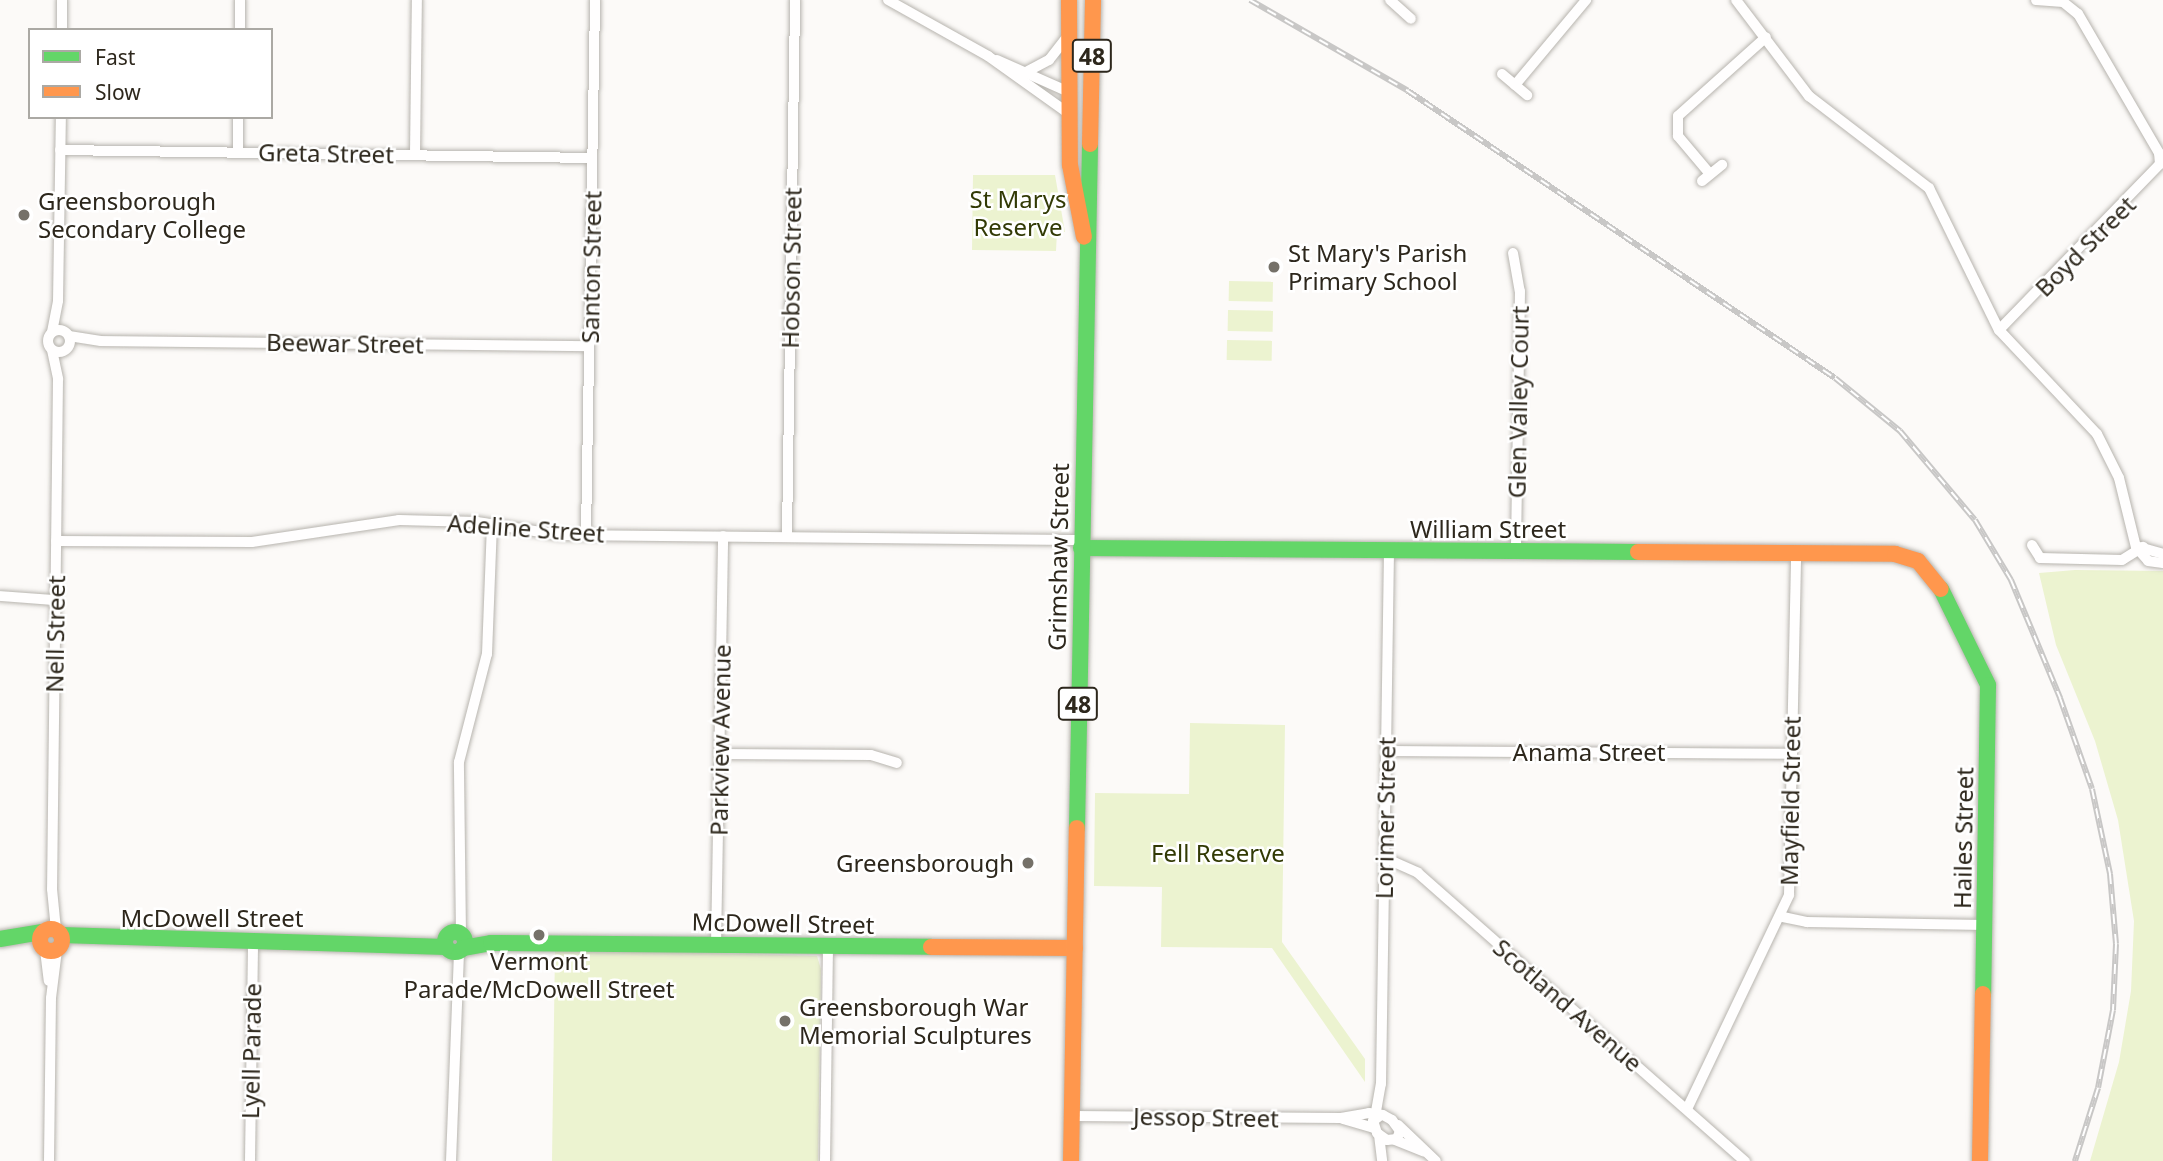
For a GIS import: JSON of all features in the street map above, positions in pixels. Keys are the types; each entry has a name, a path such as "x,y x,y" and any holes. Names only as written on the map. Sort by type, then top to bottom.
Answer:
{"street":[{"path":"62,0 62,28"},
{"path":"240,0 240,28"},
{"path":"415,155 417,0"},
{"name":"Santon Street","path":"586,534 595,0"},
{"name":"Hobson Street","path":"787,536 795,0"},
{"path":"888,0 988,56 1068,113 1092,113"},
{"name":"Grimshaw Street","path":"1069,0 1070,165 1086,248"},
{"name":"Grimshaw Street","path":"1072,1161 1086,248 1092,209 1093,0"},
{"path":"1515,85 1586,0"},
{"path":"1736,0 1815,101 1930,188 1999,330 2097,434 2112,461 2140,549 2163,563"},
{"name":"Boyd Street","path":"1999,330 2162,164 2078,13 2063,2 2036,0"},
{"path":"1398,3 1411,19"},
{"path":"1028,71 1049,60 1069,35"},
{"path":"1722,165 1706,178 1678,136 1678,116 1766,37"},
{"path":"988,56 1028,71 1069,92 1092,113"},
{"path":"1502,74 1527,95"},
{"name":"Nell Street","path":"49,1161 58,379 64,343 58,301 61,119"},
{"path":"238,119 238,152"},
{"name":"Greta Street","path":"60,150 592,158"},
{"name":"Glen Valley Court","path":"1513,253 1520,291 1516,552"},
{"name":"Nell Street","path":"58,301 52,332 47,342 64,343"},
{"name":"Beewar Street","path":"52,332 64,343 101,341 589,346"},
{"name":"Adeline Street","path":"56,541 252,542 391,520 492,525 586,534 1081,544"},
{"path":"452,1161 459,762 487,654 492,525"},
{"name":"Parkview Avenue","path":"716,945 723,536"},
{"name":"William Street","path":"1081,544 1389,551 1895,554"},
{"path":"2032,545 2046,568"},
{"path":"2040,558 2119,559 2140,549 2163,554"},
{"name":"Lorimer Street","path":"1384,1161 1381,1084 1389,551"},
{"name":"Mayfield Street","path":"1687,1109 1783,917 1790,879 1796,553"},
{"name":"Hailes Street","path":"1895,554 1918,561 1933,574 1987,678 1980,1161"},
{"path":"0,596 55,596"},
{"name":"Anama Street","path":"1387,751 1792,754"},
{"path":"719,754 871,755 897,763"},
{"name":"Scotland Avenue","path":"1385,858 1418,873 1745,1161"},
{"path":"1783,917 1807,922 1984,925"},
{"name":"McDowell Street","path":"0,939 1075,948"},
{"name":"Lyell Parade","path":"250,1161 253,942"},
{"path":"825,1161 828,946"},
{"name":"Jessop Street","path":"1072,1116 1341,1118 1381,1121 1433,1158"},
{"name":"Lorimer Street","path":"1381,1121 1400,1133 1392,1141 1384,1161"},
{"name":"Jessop Street","path":"1381,1121 1392,1141 1433,1158"}],"green space":[{"name":"St Marys Reserve","path":"973,175 1055,175 1065,232 1057,232 1056,251 972,250"},
{"path":"1229,281 1273,282 1273,302 1229,301"},
{"path":"1228,310 1273,311 1273,332 1228,331"},
{"path":"1227,340 1272,341 1272,361 1227,360"},
{"path":"2075,570 2163,571 2163,1161 2090,1161 2119,1062 2131,991 2134,921 2118,820 2095,741 2056,645 2039,573"},
{"name":"Fell Reserve","path":"1190,723 1285,725 1282,942 1365,1059 1365,1082 1272,948 1161,947 1162,887 1094,886 1095,793 1189,794"},
{"path":"555,949 817,956 821,969 818,1161 552,1161"}],"railway":[{"path":"1250,0 1408,91 1835,378 1900,431 1975,520 2011,580 2060,698 2092,789 2110,874 2116,944 2113,1010 2098,1088 2075,1161"}],"traffic: fast":[{"path":"1077,828 1090,144"},
{"path":"1081,548 1638,552"},
{"path":"1941,589 1988,685 1983,994"},
{"path":"0,939 42,932"},
{"path":"455,932 462,935 465,942 462,949 455,952 448,949 445,942 448,935 455,932"},
{"path":"61,935 446,947"},
{"path":"463,948 491,943 931,947"}],"traffic: slow":[{"path":"1069,0 1070,165 1084,237"},
{"path":"1090,144 1093,0"},
{"path":"1638,552 1895,554 1918,561 1941,589"},
{"path":"1071,1161 1077,828"},
{"path":"47,929 55,929 62,936 62,940 62,944 55,951 47,951 40,944 40,936 47,929"},
{"path":"931,947 1075,948"},
{"path":"1980,1161 1983,994"}],"place":[{"name":"Greensborough Secondary College","path":"24,215"},
{"name":"St Mary's Parish Primary School","path":"1274,267"},
{"name":"Greensborough","path":"1028,863"},
{"name":"Vermont Parade/McDowell Street","path":"539,935"},
{"name":"Greensborough War Memorial Sculptures","path":"785,1021"}]}
